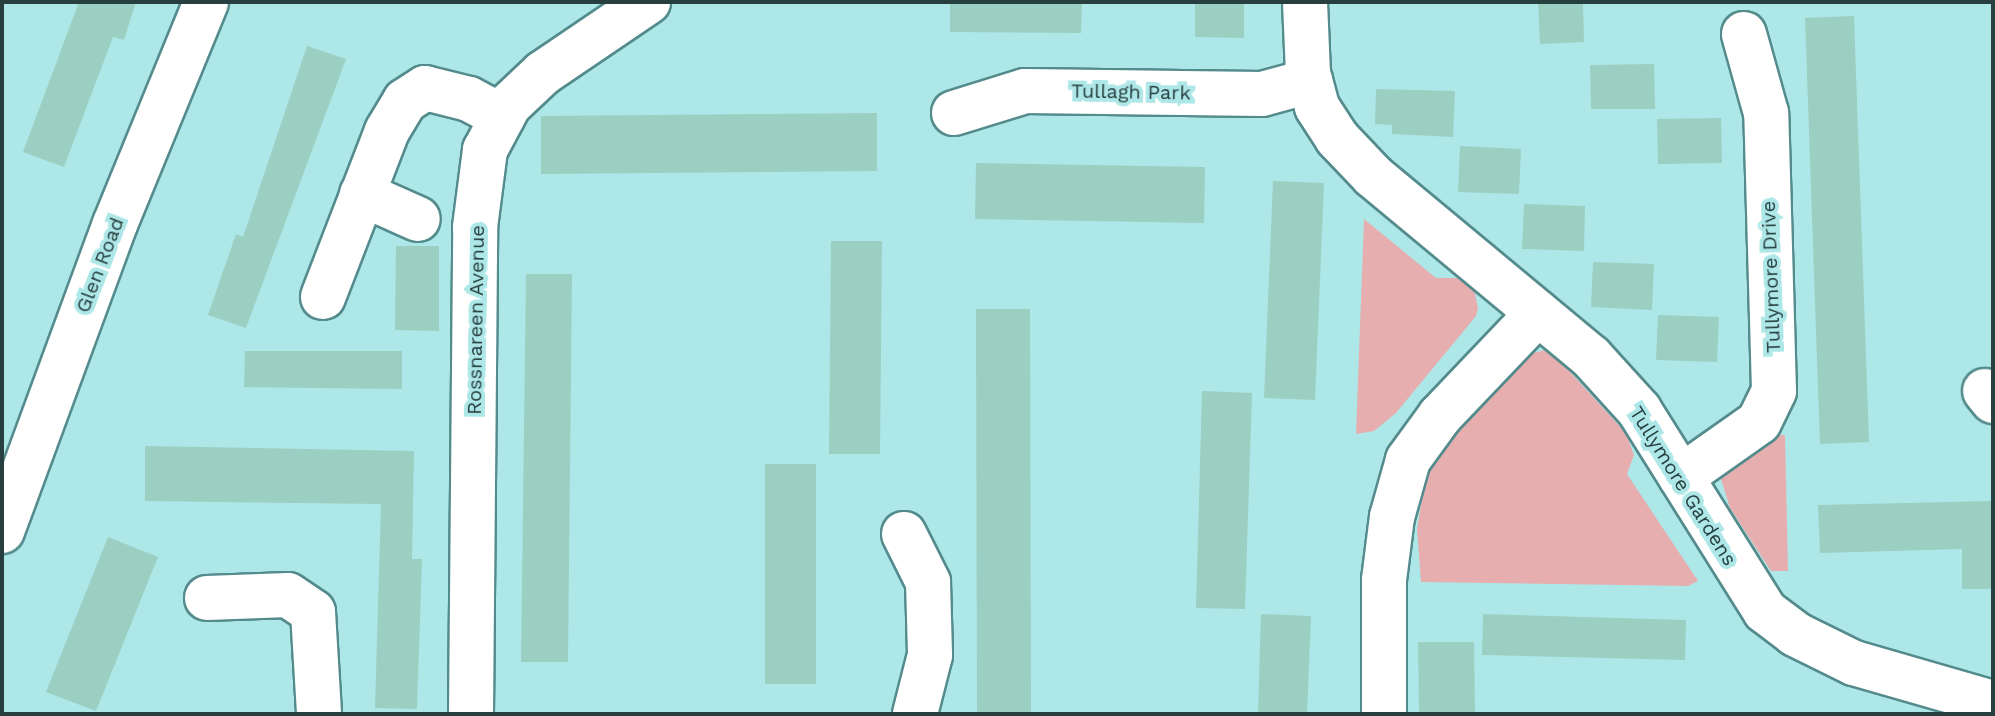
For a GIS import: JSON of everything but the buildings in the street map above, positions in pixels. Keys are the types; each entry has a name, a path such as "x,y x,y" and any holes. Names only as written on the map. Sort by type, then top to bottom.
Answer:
{"street":[{"name":"Glen Road","path":"2,531 115,224 206,2"},
{"name":"Rossnareen Avenue","path":"471,714 475,227 485,150 503,117 543,73 648,2"},
{"name":"Tullymore Gardens","path":"1305,2 1310,81 1317,107 1337,138 1373,176 1591,357 1639,410 1765,611 1795,634 1939,702 1993,703"},
{"name":"Tullymore Drive","path":"1681,477 1759,422 1774,391 1766,113 1744,34"},
{"name":"Tullagh Park","path":"954,113 1025,91 1262,94 1310,81"},
{"path":"323,297 387,131 405,101 425,88 469,99 503,117"},
{"path":"362,194 418,219"},
{"path":"1384,714 1384,580 1392,517 1408,460 1440,416 1538,313"},
{"path":"904,534 928,582 930,655 915,714"},
{"path":"207,598 288,595 313,612 319,714"}],"shaded area":[{"path":"1364,219 1436,278 1464,278 1475,293 1478,308 1476,316 1396,413 1374,431 1356,434"},
{"path":"1549,349 1626,433 1634,455 1627,474 1698,581 1688,586 1421,582 1417,529 1428,463 1511,359"},
{"path":"1774,435 1785,435 1788,571 1771,571 1730,508 1720,476"}]}
